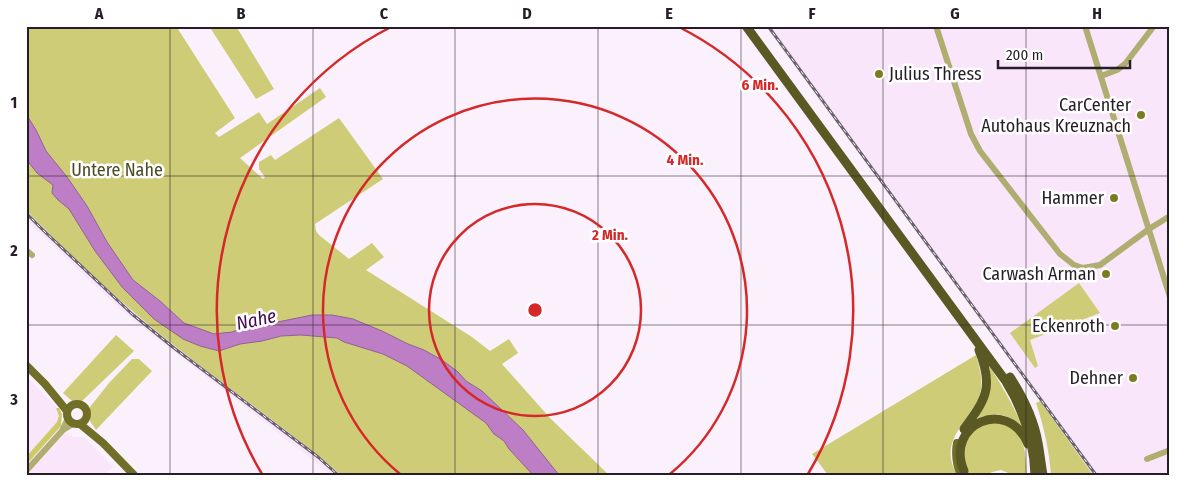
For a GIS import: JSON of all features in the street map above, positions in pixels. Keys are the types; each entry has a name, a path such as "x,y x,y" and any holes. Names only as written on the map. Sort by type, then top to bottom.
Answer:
{"highway":[{"path":"746,26 1005,380 1019,405 1042,475"},
{"path":"753,26 1016,386 1033,421 1038,442 1035,475"},
{"path":"957,443 963,430 980,407 986,388 986,367 974,338"},
{"path":"963,473 960,453 963,439 972,427 987,419 1000,419 1016,427 1026,439 1037,460"}],"main road":[{"path":"26,365 66,401 75,417 134,475"},
{"path":"957,443 956,460 963,473"}],"street":[{"path":"936,26 971,134 976,144 1066,260 1083,268 1100,265 1170,216"},
{"path":"1085,26 1170,297"},
{"path":"1101,76 1117,70 1125,64 1154,26"},
{"path":"26,471 75,417"},
{"path":"1146,459 1170,450"}],"shaded area":[{"path":"766,26 1170,26 1170,475 1095,475"},
{"path":"26,114 46,151 87,206 107,242 133,280 184,323 214,334 232,332 258,322 268,324 312,315 332,315 353,319 424,350 458,372 466,381 482,391 523,430 559,475 533,475 486,423 407,366 383,354 337,338 301,335 281,336 240,344 219,351 183,339 154,319 122,287 95,251 69,209 52,193 53,185 37,173 26,159"},
{"path":"26,210 133,312 318,455 341,475 332,475 130,317 26,220"},
{"path":"26,377 58,408 61,428 73,437 84,437 113,467 104,475 26,475"},
{"path":"56,408 59,408 62,414 61,426 26,465 26,457 57,422 59,416"}],"green space":[{"name":"Untere Nahe","path":"26,26 176,26 235,118 215,133 219,137 259,112 267,124 320,88 326,97 240,158 263,179 265,177 259,169 259,162 271,155 275,160 339,118 383,179 315,224 319,235 349,259 372,243 384,257 366,270 472,337 490,351 509,339 518,353 502,364 550,418 609,475 341,475 136,314 80,264 26,210"},
{"path":"209,26 236,26 274,89 256,99"},
{"path":"1079,283 1100,313 1030,340 1038,366 1035,368 1010,333"},
{"path":"116,335 134,351 82,401 72,401 63,393"},
{"path":"976,355 981,376 980,392 977,401 952,443 951,458 957,475 828,475 812,454"},
{"path":"132,359 139,359 152,371 96,430 90,421 90,407 109,383"},
{"path":"989,365 1011,402 1022,426 1011,418 1001,415 995,414 977,418 989,393 991,380"},
{"path":"1040,401 1093,475 1051,475 1046,439 1036,403"},
{"path":"996,422 1011,428 1020,437 1024,449 1027,475 1013,475 1001,470 987,475 969,475 964,456 967,440 978,428"}],"railway":[{"path":"768,26 1096,475"},
{"path":"26,213 132,314 318,457 338,475"}],"place":[{"name":"Julius Thress","path":"879,74"},
{"name":"CarCenter Autohaus Kreuznach","path":"1141,115"},
{"name":"Hammer","path":"1114,198"},
{"name":"Carwash Arman","path":"1106,274"},
{"name":"Eckenroth","path":"1115,326"},
{"name":"Dehner","path":"1133,378"}],"water label":[{"name":"Nahe","path":"256,319"}]}
